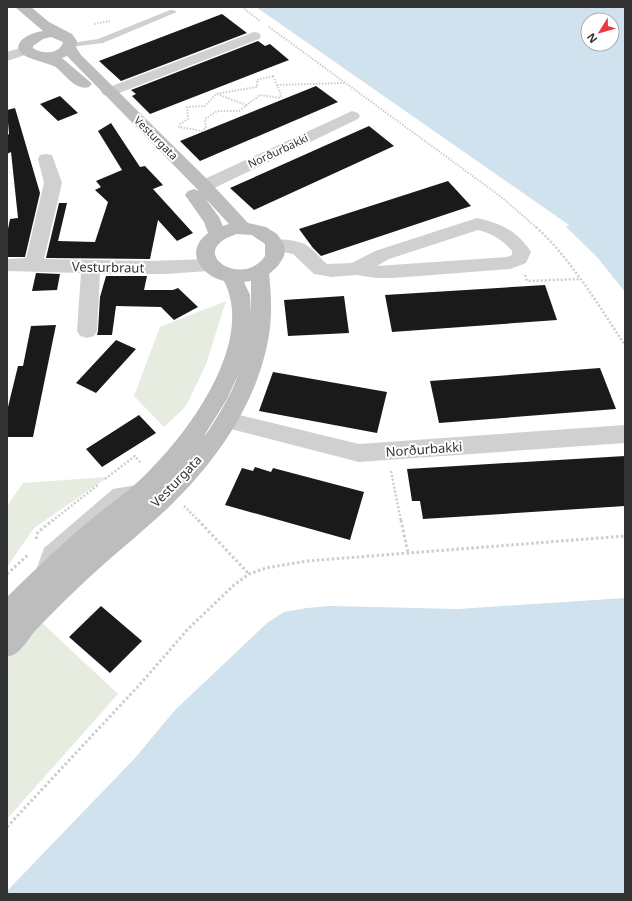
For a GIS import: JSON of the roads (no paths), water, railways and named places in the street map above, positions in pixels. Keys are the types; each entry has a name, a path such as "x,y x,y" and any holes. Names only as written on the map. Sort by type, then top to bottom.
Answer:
{"main road":[{"path":"22,7 44,25 58,34"},
{"path":"8,9 26,37 58,34"},
{"name":"Vesturgata","path":"58,34 68,38 70,47 76,58 204,186 243,228"},
{"name":"Vesturgata","path":"26,37 33,56 46,57 60,63 83,83 184,184 200,201 213,221 217,234"},
{"path":"46,57 62,54 70,47"},
{"path":"243,228 253,229 263,233 272,240 275,245 276,252 274,260 260,272 246,276 231,276 222,274 208,265 204,257 204,249 209,241 217,234 229,229 243,228"},
{"name":"Vesturgata","path":"7,645 50,599 90,561 170,491 200,458 227,420 248,376 259,335 261,309 260,272"},
{"name":"Vesturgata","path":"7,614 39,581 73,550 157,478 196,431 207,415 229,372 238,341 242,317 240,294 231,276"}],"street":[{"path":"109,92 254,36"},
{"path":"7,57 26,37"},
{"name":"Norðurbakki","path":"204,186 352,116"},
{"path":"34,264 53,183 46,159"},
{"path":"275,245 299,249 321,269 331,271 356,269 376,272 393,272 510,263 519,259 522,252 518,246 504,233 486,225 477,224 382,255 356,269"},
{"name":"Vesturbraut","path":"7,265 34,264 91,268 179,268 208,265"},
{"path":"87,332 91,268"},
{"name":"Norðurbakki","path":"227,420 359,453 625,434"}],"lane":[{"path":"70,47 100,41 173,12"}],"water":[{"path":"256,7 625,7 625,292 597,257 566,227 569,225"},
{"path":"625,598 625,894 7,894 7,891 135,758 175,710 267,623 284,612 330,606 458,609"}]}
